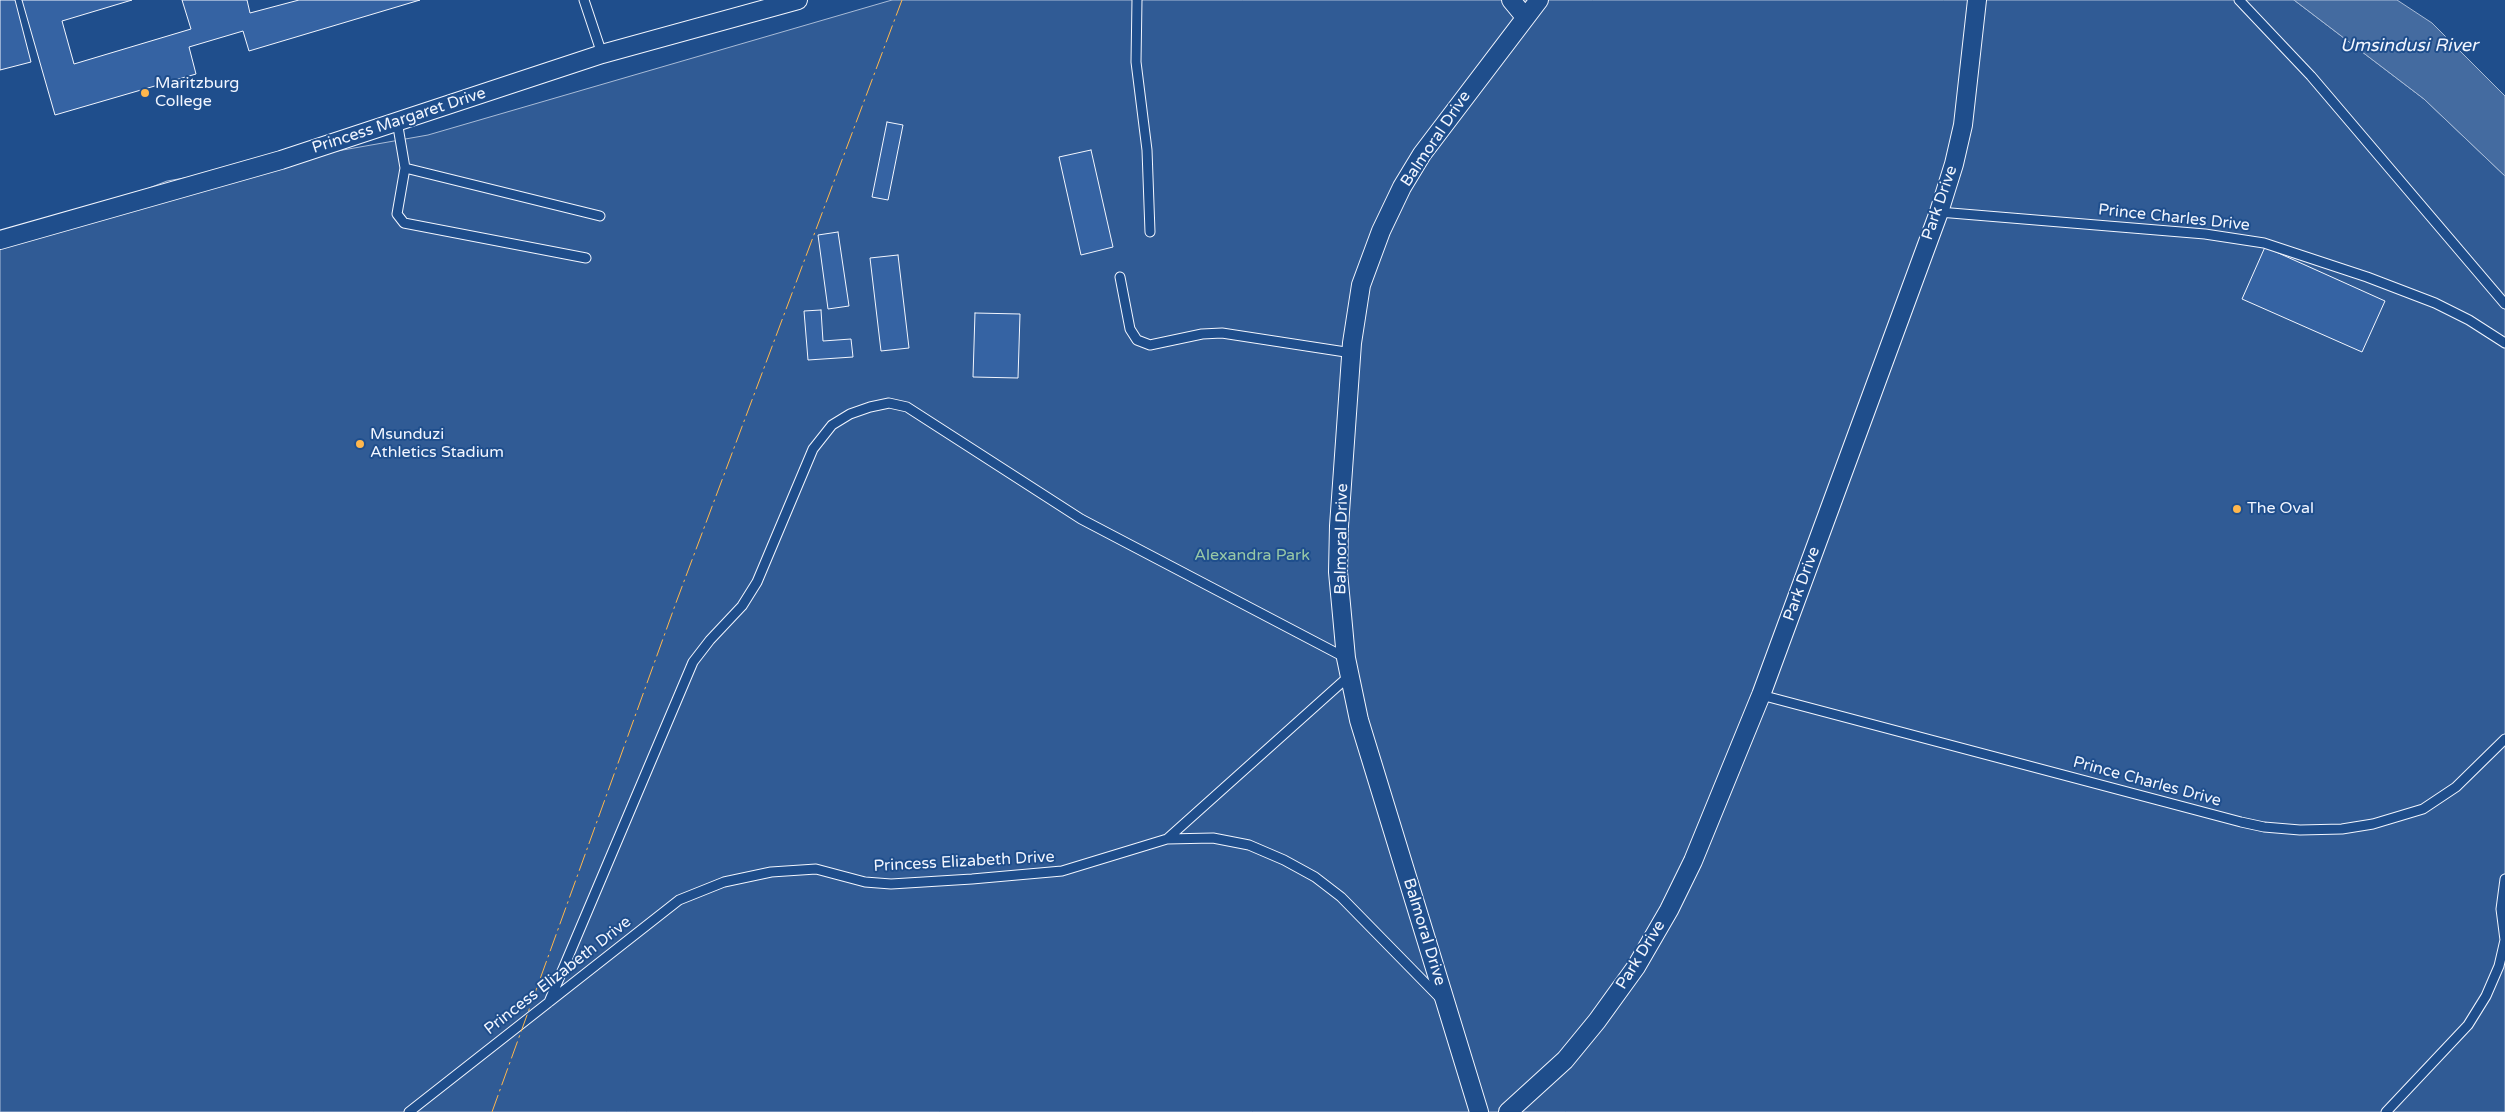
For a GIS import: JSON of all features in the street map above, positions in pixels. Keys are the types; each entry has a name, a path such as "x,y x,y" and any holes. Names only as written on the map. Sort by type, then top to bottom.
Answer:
{"street":[{"name":"Princess Margaret Drive","path":"0,240 281,160 602,54 798,0"},
{"path":"1511,0 1525,17"},
{"name":"Balmoral Drive","path":"1479,1112 1359,720 1346,658 1338,572 1338,526 1352,353 1362,285 1381,231 1402,187 1446,121 1539,0"},
{"name":"Park Drive","path":"1508,1112 1566,1060 1636,967 1669,910 1693,861 1761,695 1954,164 1963,125 1977,0"}],"lane":[{"path":"584,0 602,54"},
{"path":"1137,0 1136,62 1147,150 1150,232"},
{"path":"2239,0 2317,83 2505,304"},
{"path":"398,121 405,168 397,214 404,223 586,258"},
{"path":"405,168 600,216"},
{"name":"Prince Charles Drive","path":"1938,212 2205,234 2264,243 2367,277 2434,303 2469,320 2505,344"},
{"path":"1120,277 1130,330 1137,340 1150,345 1202,334 1222,333 1352,353"},
{"path":"550,1002 693,662 710,640 742,606 757,582 814,449 832,426 850,414 870,406 889,403 907,407 1081,519 1346,658"},
{"path":"1167,839 1349,676"},
{"name":"Prince Charles Drive","path":"1761,695 2241,822 2264,827 2300,830 2342,829 2373,824 2423,809 2456,787 2505,739"},
{"name":"Princess Elizabeth Drive","path":"409,1112 679,900 724,882 771,872 816,868 865,882 891,884 1062,871 1167,839 1213,838 1249,845 1284,860 1315,877 1341,897 1446,1004"},
{"path":"2386,1112 2468,1025 2486,996 2498,966 2505,940 2501,909 2505,879"}],"shaded area":[{"name":"Alexandra Park","path":"892,0 2294,0 2424,99 2505,176 2505,1112 0,1112 0,246 167,181 428,135"}],"water":[{"name":"Umsindusi River","path":"2294,0 2397,0 2432,23 2505,96 2505,176 2424,99"}],"building":[{"path":"0,0 15,0 31,62 0,70"},
{"path":"22,0 132,0 62,21 74,64 191,29 182,0 247,0 250,13 299,0 420,0 249,51 243,31 189,47 196,74 55,115"},
{"path":"887,122 903,125 888,200 872,197"},
{"path":"1091,150 1113,247 1081,255 1059,157"},
{"path":"838,232 849,306 828,309 818,235"},
{"path":"2265,247 2385,301 2362,352 2242,299"},
{"path":"898,255 909,348 881,351 870,258"},
{"path":"821,310 823,341 851,339 853,357 808,360 804,311"},
{"path":"975,313 1020,314 1018,378 973,377"}],"power":[{"path":"492,1112 677,600 902,0"}],"place":[{"name":"Maritzburg College","path":"145,93"},
{"name":"Msunduzi Athletics Stadium","path":"360,444"},
{"name":"The Oval","path":"2237,509"}]}
